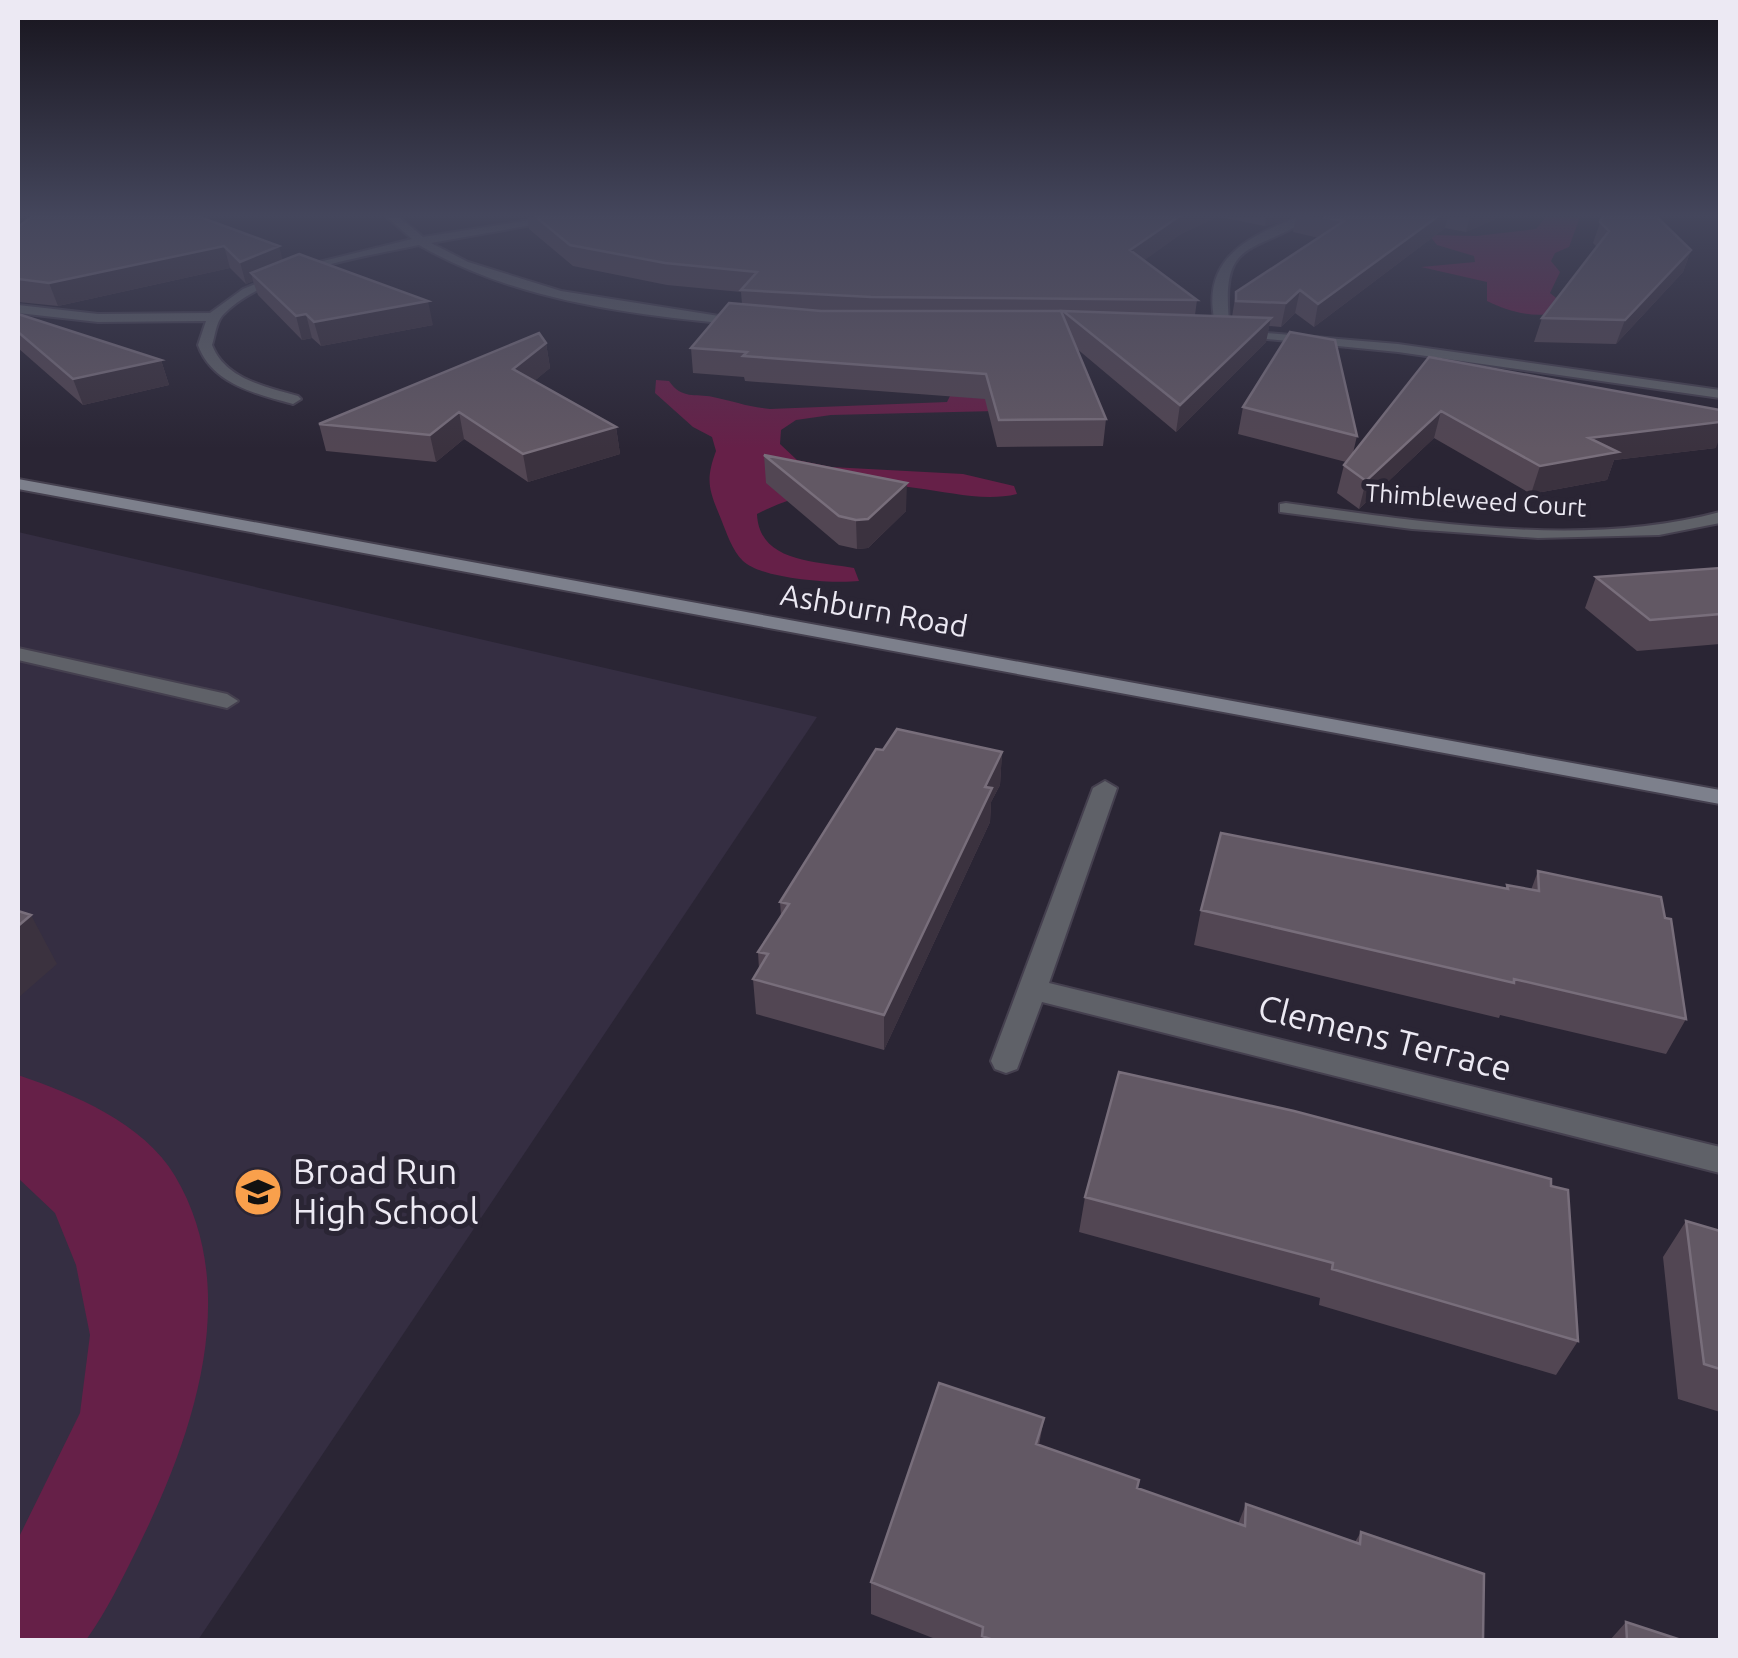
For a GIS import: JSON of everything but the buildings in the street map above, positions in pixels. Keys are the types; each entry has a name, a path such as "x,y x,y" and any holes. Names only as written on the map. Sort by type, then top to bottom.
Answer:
{"main road":[{"name":"Ashburn Road","path":"18,484 1720,797"}],"street":[{"path":"18,309 98,318 211,316 242,294"},
{"path":"571,294 626,306 774,324"},
{"path":"1218,294 1224,331"},
{"path":"211,316 204,343 209,359 236,378 293,399"},
{"path":"1207,330 1348,342 1720,394"},
{"name":"Thimbleweed Court","path":"1286,508 1411,526 1521,533 1646,531 1720,517"},
{"path":"18,654 227,700"},
{"path":"1006,1060 1105,788"},
{"name":"Clemens Terrace","path":"1032,989 1720,1160"}],"shaded area":[{"path":"1487,294 1552,294 1570,309 1538,315 1487,301"},
{"path":"656,380 669,381 684,393 770,409 947,402 951,394 997,400 996,411 831,415 796,420 781,430 780,444 797,460 831,467 963,474 1014,486 1017,494 980,497 875,486 834,489 794,498 757,514 760,530 768,542 792,557 854,568 859,581 816,581 765,572 739,557 717,509 710,485 716,451 712,437 693,427 655,393"},
{"name":"Broad Run High School","path":"18,532 817,717 198,1640 18,1640"},
{"path":"18,1075 106,1113 162,1157 195,1221 206,1268 208,1316 192,1412 158,1505 114,1595 86,1640 18,1640 18,1539 80,1413 90,1335 76,1265 55,1213 18,1178"}],"place":[{"name":"Broad Run High School","path":"258,1192"}]}
